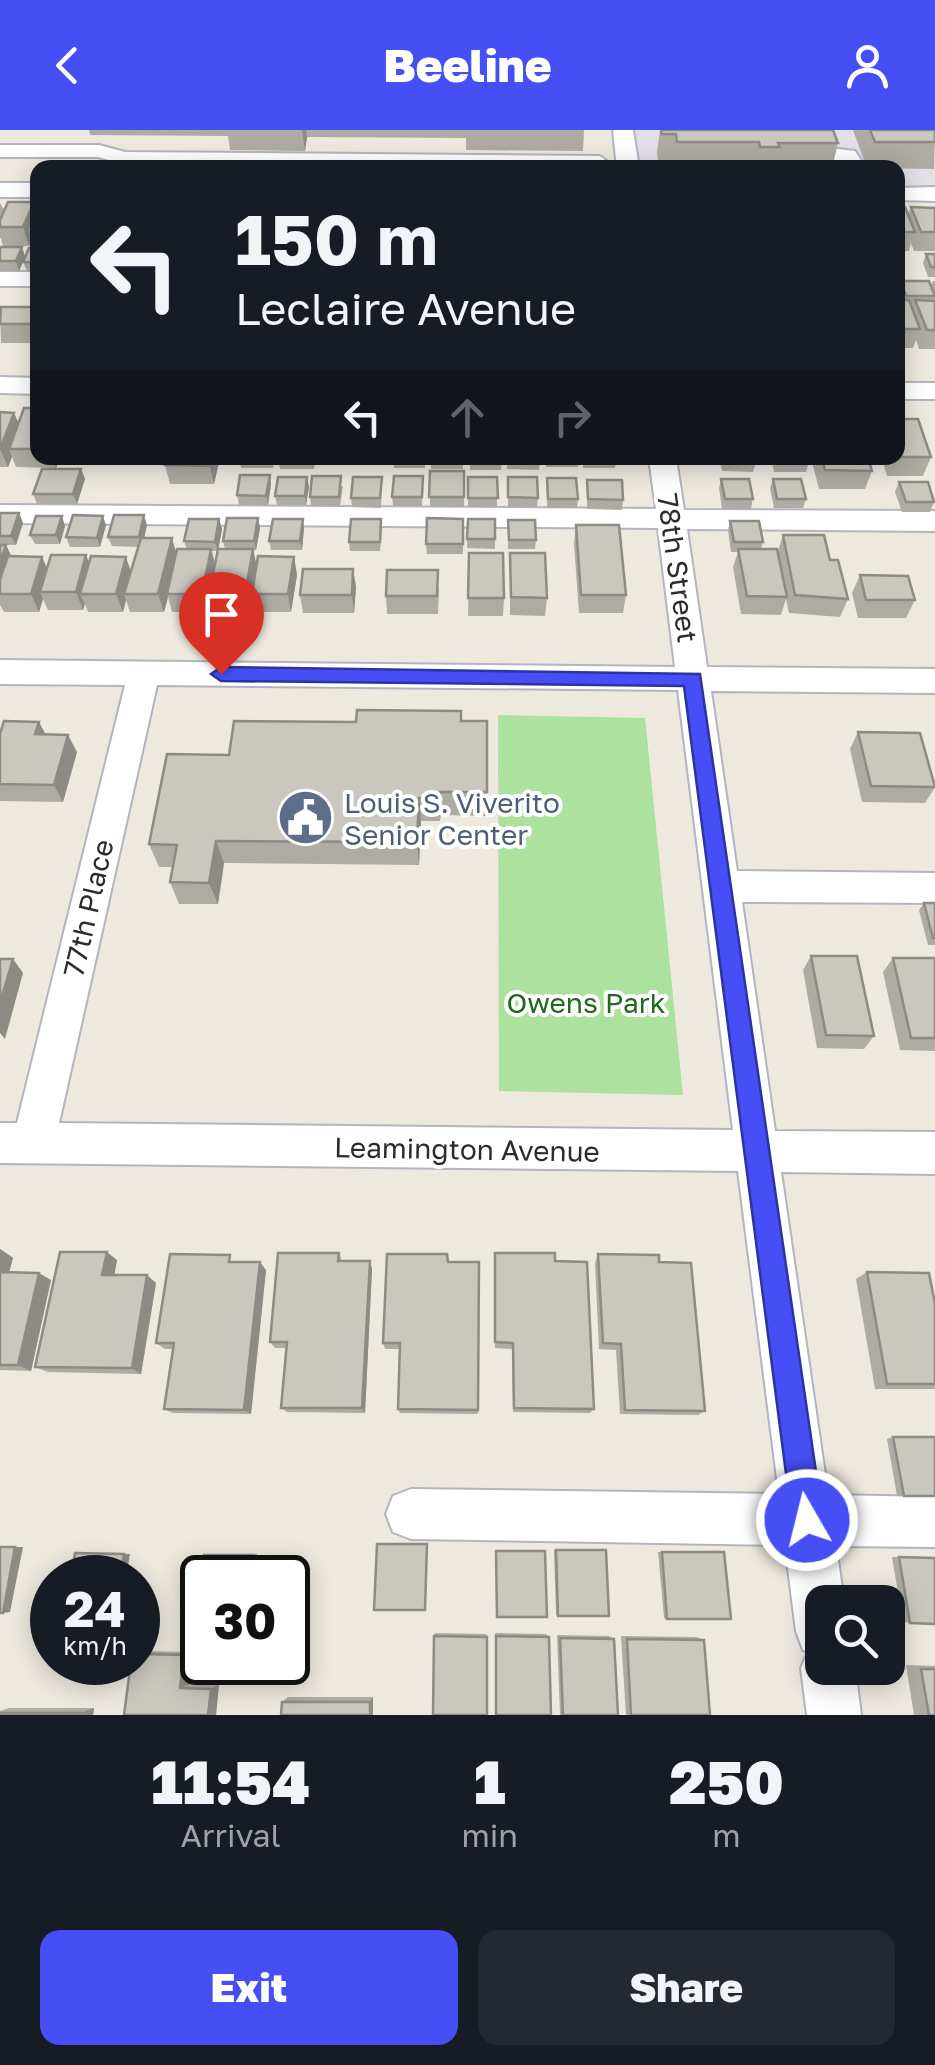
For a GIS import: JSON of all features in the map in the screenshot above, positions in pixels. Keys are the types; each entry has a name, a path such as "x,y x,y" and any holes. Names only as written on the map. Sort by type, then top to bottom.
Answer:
{"street":[{"path":"623,130 627,160"},
{"path":"814,160 812,152 822,150 848,155 851,160"},
{"path":"0,151 98,151 124,158 601,159"},
{"path":"0,190 30,190"},
{"path":"905,194 935,194"},
{"path":"0,279 30,279"},
{"path":"0,385 30,386"},
{"path":"905,391 935,391"},
{"name":"78th Street","path":"664,465 816,1585"},
{"path":"0,514 935,521"},
{"path":"0,672 935,681"},
{"name":"77th Place","path":"16,1143 144,673"},
{"path":"720,886 935,888"},
{"name":"Leamington Avenue","path":"16,1143 935,1153"},
{"path":"411,1514 935,1522"},
{"path":"830,1685 834,1715"}],"shaded area":[{"path":"634,130 935,130 935,186 905,186 905,160 639,160"}],"green space":[{"name":"Owens Park","path":"498,715 645,718 683,1095 499,1091"}],"building":[{"path":"661,130 833,130 838,143 778,143 780,147 760,147 759,142 677,142 676,134 662,134"},
{"path":"870,130 935,130 935,142 875,142"},
{"path":"8,202 30,202 23,227 0,227"},
{"path":"905,207 915,232 905,232"},
{"path":"911,207 935,208 935,232 921,232"},
{"path":"0,247 22,247 16,261 0,261"},
{"path":"926,254 935,254 935,267 931,267"},
{"path":"905,281 929,281 935,296 906,296"},
{"path":"905,300 909,300 920,329 905,329"},
{"path":"915,300 935,301 935,330 927,330"},
{"path":"1,307 30,307 30,324 0,324"},
{"path":"24,408 30,408 30,449 9,449"},
{"path":"0,412 14,413 0,449"},
{"path":"905,419 918,419 931,457 905,457"},
{"path":"824,465 870,465 872,471 825,470"},
{"path":"42,469 81,469 73,494 33,494"},
{"path":"430,471 464,471 464,497 429,497"},
{"path":"240,475 270,475 266,496 237,495"},
{"path":"312,476 341,476 339,497 310,497"},
{"path":"394,476 423,476 422,497 392,497"},
{"path":"278,477 307,477 305,496 275,496"},
{"path":"353,477 382,477 380,498 351,498"},
{"path":"468,477 497,477 498,498 468,498"},
{"path":"508,477 537,477 538,498 508,497"},
{"path":"547,478 576,478 578,499 548,499"},
{"path":"721,479 749,479 753,499 725,499"},
{"path":"773,479 801,479 806,499 777,499"},
{"path":"587,480 622,480 623,500 588,499"},
{"path":"899,482 928,482 934,502 906,502"},
{"path":"0,513 19,513 11,536 0,536"},
{"path":"73,515 103,516 97,538 66,537"},
{"path":"114,515 144,515 139,537 108,537"},
{"path":"36,516 62,516 56,535 30,535"},
{"path":"227,518 258,518 254,541 223,541"},
{"path":"427,518 463,519 463,544 426,544"},
{"path":"189,519 219,519 215,542 184,541"},
{"path":"273,519 303,519 300,541 269,541"},
{"path":"351,519 381,519 380,542 349,542"},
{"path":"468,519 495,519 495,539 467,539"},
{"path":"508,520 535,520 536,540 509,540"},
{"path":"730,521 759,521 763,542 734,542"},
{"path":"576,525 619,525 626,595 581,595"},
{"path":"783,535 824,535 830,560 838,560 848,599 795,595"},
{"path":"141,538 172,538 158,594 124,594"},
{"path":"177,549 211,549 202,594 167,594"},
{"path":"218,549 253,549 245,594 209,594"},
{"path":"738,549 777,549 787,597 747,596"},
{"path":"469,553 503,553 504,598 468,598"},
{"path":"510,553 545,553 547,598 511,597"},
{"path":"51,555 86,555 76,592 40,592"},
{"path":"8,556 42,557 31,594 0,594 0,579"},
{"path":"91,556 126,557 116,594 80,594"},
{"path":"258,556 294,557 288,594 252,594"},
{"path":"303,569 353,569 352,595 300,595"},
{"path":"387,570 438,570 437,596 386,596"},
{"path":"860,575 908,576 915,600 866,600"},
{"name":"Louis S. Viverito Senior Center","path":"357,710 461,711 461,721 487,721 487,792 440,792 439,798 419,798 417,842 216,841 209,883 170,882 177,845 149,844 167,754 229,755 234,721 356,722"},
{"path":"4,721 39,722 35,734 68,735 54,785 0,784 0,734"},
{"path":"858,732 920,733 935,787 871,786"},
{"path":"924,903 935,903 935,938 933,938"},
{"path":"811,956 857,956 874,1036 826,1035"},
{"path":"893,958 935,958 935,1038 911,1038"},
{"path":"0,959 13,959 0,1003"},
{"path":"60,1252 107,1252 102,1275 147,1275 132,1368 35,1367"},
{"path":"278,1253 339,1253 338,1261 370,1261 362,1408 281,1408 287,1342 270,1342"},
{"path":"495,1253 555,1253 555,1261 587,1262 594,1409 514,1408 513,1343 495,1342"},
{"path":"170,1254 230,1255 229,1262 260,1262 244,1410 164,1409 174,1343 156,1343"},
{"path":"387,1254 447,1254 448,1262 479,1262 478,1410 398,1409 400,1343 383,1343"},
{"path":"598,1254 659,1255 659,1262 691,1263 705,1411 625,1410 621,1344 603,1343"},
{"path":"0,1272 39,1273 18,1365 0,1365"},
{"path":"867,1272 929,1273 935,1304 935,1384 887,1384"},
{"path":"893,1437 935,1437 935,1496 904,1496"},
{"path":"377,1544 427,1544 425,1610 374,1610"},
{"path":"0,1547 15,1547 3,1613 0,1613"},
{"path":"556,1550 606,1550 609,1616 558,1616"},
{"path":"496,1551 545,1551 547,1617 497,1617"},
{"path":"662,1552 724,1552 731,1619 667,1619"},
{"path":"75,1553 124,1554 124,1555"},
{"path":"899,1557 935,1558 935,1624 910,1623"},
{"path":"434,1636 487,1637 487,1715 433,1715"},
{"path":"496,1636 549,1637 551,1715 496,1715"},
{"path":"560,1638 614,1639 618,1715 563,1715"},
{"path":"627,1639 704,1640 710,1715 631,1715"},
{"path":"160,1654 180,1655 180,1688 211,1689 208,1715 124,1715 128,1685 160,1685"},
{"path":"921,1669 935,1669 935,1715 929,1715"},
{"path":"282,1702 370,1702 370,1715 281,1715"},
{"path":"81,1713 81,1715 0,1715"}],"place":[{"name":"Louis S. Viverito Senior Center","path":"305,818"}],"route":[{"path":"221,674 693,679 807,1520"}]}
